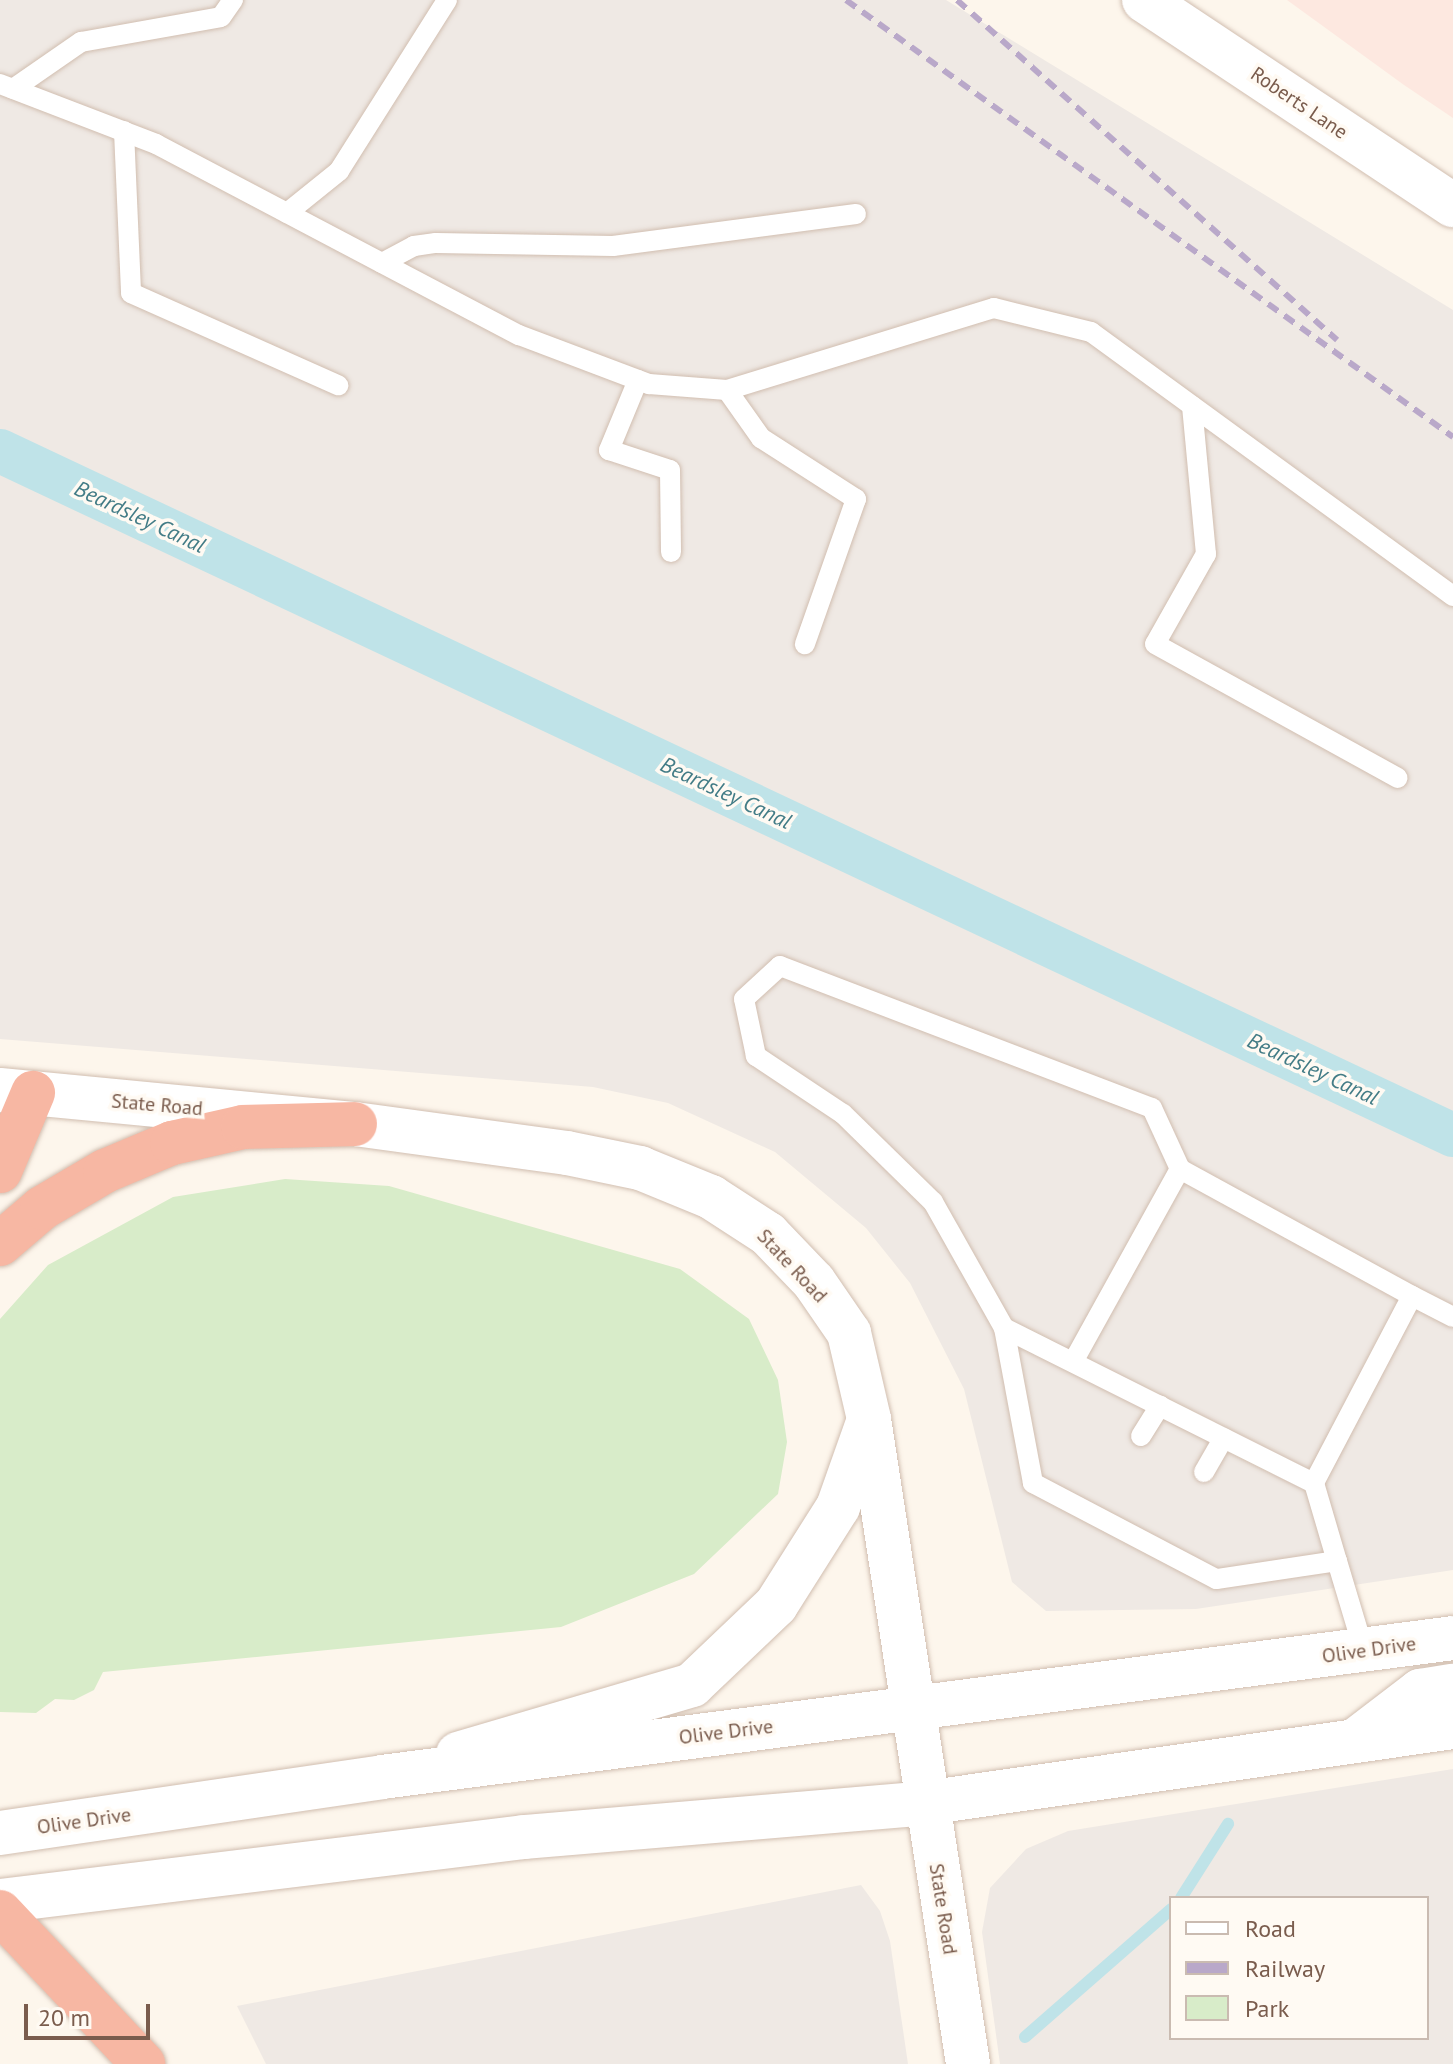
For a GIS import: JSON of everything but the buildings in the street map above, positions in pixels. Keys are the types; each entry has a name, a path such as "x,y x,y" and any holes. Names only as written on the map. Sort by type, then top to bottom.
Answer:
{"highway":[{"path":"0,1171 16,1092"},
{"path":"0,1244 42,1208 105,1171 172,1143 243,1127 355,1124"},
{"path":"0,1912 143,2064"}],"main road":[{"name":"Roberts Lane","path":"1144,0 1453,205"},
{"name":"State Road","path":"16,1092 355,1124 625,1165 711,1197 768,1234 814,1282 849,1333 869,1419 910,1709 968,2064"},
{"path":"382,1777 692,1685 776,1605 838,1507 869,1419"},
{"name":"Olive Drive","path":"0,1833 382,1777 1453,1638"},
{"path":"1354,1742 1420,1691 1453,1686"},
{"path":"0,1901 524,1837 925,1803 1453,1727"}],"lane":[{"path":"6,87 81,42 221,17 233,0"},
{"path":"287,213 339,171 447,0"},
{"path":"6,87 124,131 519,335 638,380 727,390 994,308 1091,332 1453,596"},
{"path":"124,131 131,293 338,385"},
{"path":"382,263 414,246 436,243 613,246 856,214"},
{"path":"638,380 609,450 670,470 671,552"},
{"path":"727,390 761,438 856,499 805,644"},
{"path":"1192,406 1206,554 1155,644 1398,778"},
{"path":"1337,1561 1216,1579 1162,1542 1100,1507 1033,1483 1004,1328 933,1202 843,1114 756,1056 744,999 780,966 1152,1108 1180,1169 1453,1317"},
{"path":"1073,1362 1180,1169"},
{"path":"1364,1651 1314,1483 1412,1296"},
{"path":"1004,1328 1314,1483"},
{"path":"1141,1436 1160,1406"},
{"path":"1204,1472 1224,1438"}],"shaded area":[{"path":"0,0 946,0 1453,310 1453,1570 1196,1609 1046,1611 1012,1582 964,1389 910,1283 866,1228 775,1152 668,1103 593,1087 0,1039"},
{"path":"1287,0 1453,0 1453,118 1404,85"},
{"path":"1453,1769 1453,2064 1000,2064 982,1932 990,1888 1026,1849 1068,1831"},
{"path":"861,1885 880,1911 890,1941 908,2064 266,2064 237,2006"}],"green space":[{"path":"285,1179 389,1186 680,1269 749,1319 778,1380 787,1442 778,1494 694,1574 561,1627 103,1672 94,1690 74,1700 55,1699 36,1713 0,1712 0,1319 48,1265 173,1197"}],"waterway":[{"name":"Beardsley Canal","path":"0,451 1453,1135"},
{"path":"1182,1896 1228,1824"},
{"path":"1025,2037 1169,1911"}],"railway":[{"path":"846,0 1453,437"},
{"path":"957,0 1337,340"}]}
